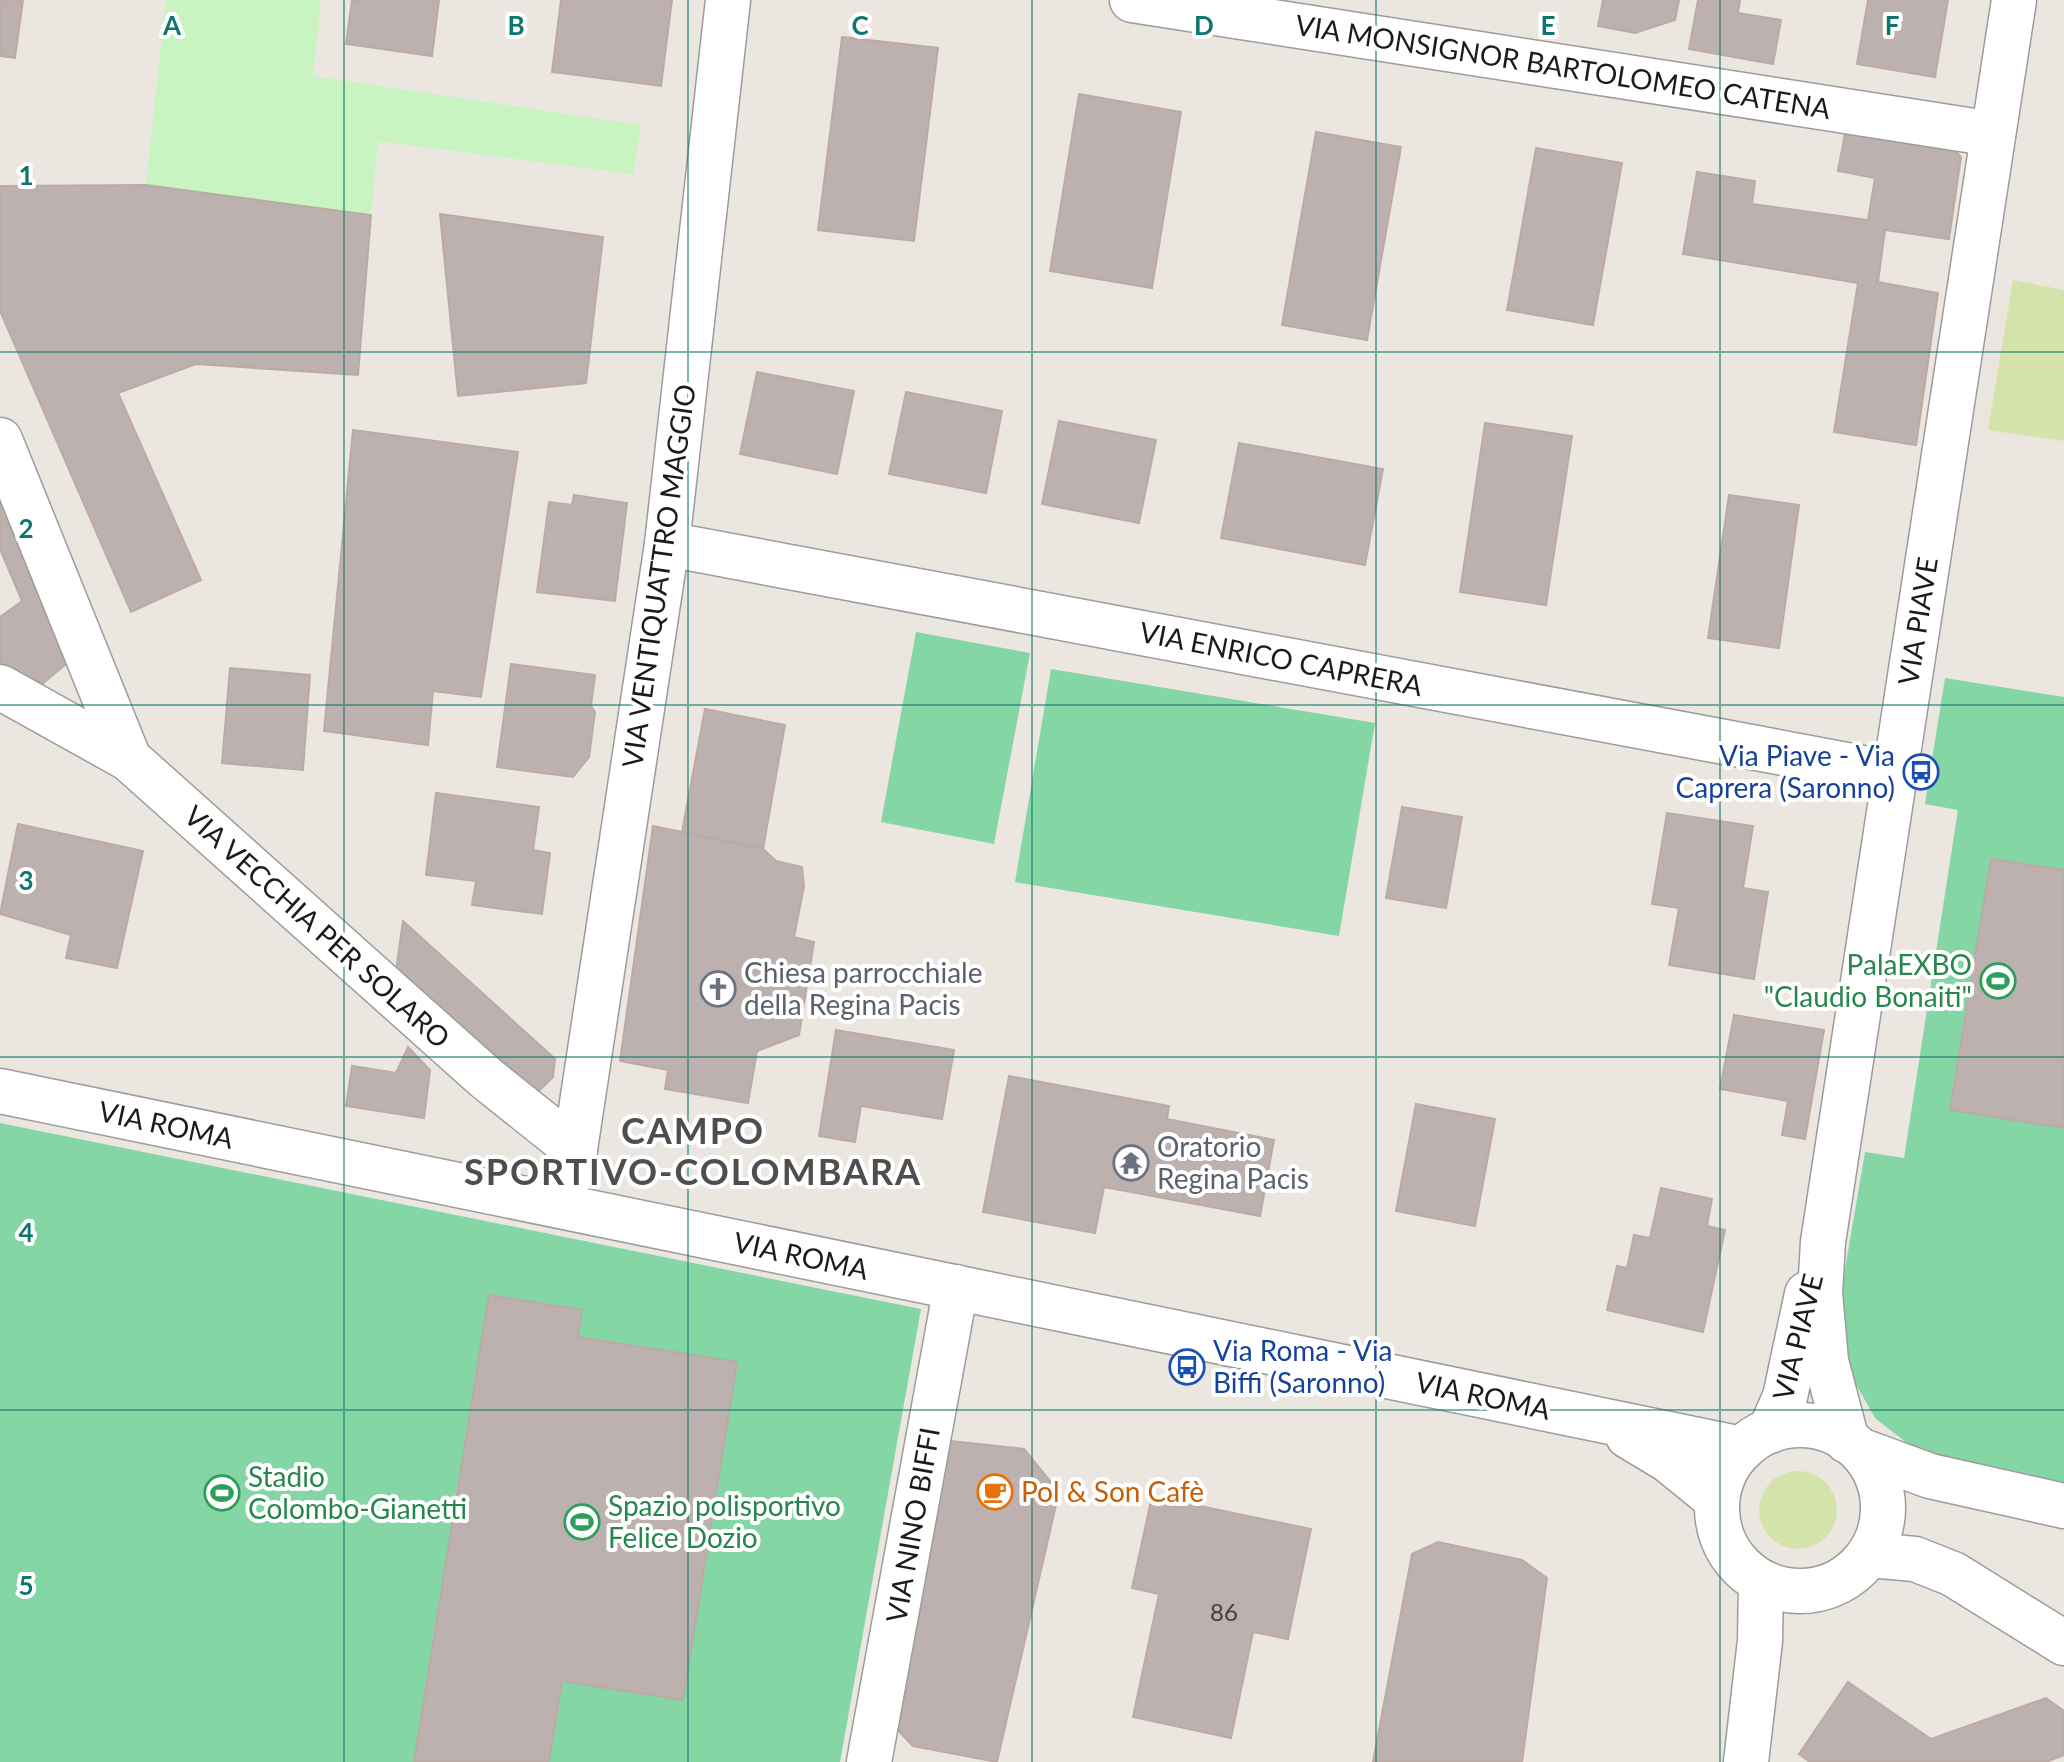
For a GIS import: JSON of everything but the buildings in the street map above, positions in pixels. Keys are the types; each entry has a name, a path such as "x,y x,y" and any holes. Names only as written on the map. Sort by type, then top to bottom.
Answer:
{"street":[{"name":"VIA VENTIQUATTRO MAGGIO","path":"575,1149 667,544 728,0"},
{"name":"VIA MONSIGNOR BARTOLOMEO CATENA","path":"1132,0 1993,134"},
{"name":"VIA PIAVE","path":"1855,1446 1826,1361 1820,1293 1823,1242 2014,0"},
{"path":"0,440 129,759"},
{"name":"VIA ENRICO CAPRERA","path":"667,544 1895,774"},
{"name":"VIA VECCHIA PER SOLARO","path":"0,687 129,759 486,1078 575,1149"},
{"name":"VIA ROMA","path":"0,1091 1602,1421 1756,1440"},
{"path":"566,1207 575,1149"},
{"name":"VIA PIAVE","path":"1756,1440 1785,1397 1801,1314 1823,1242"},
{"name":"VIA NINO BIFFI","path":"869,1762 956,1287"},
{"name":"VIA ROMA","path":"1602,1421 1668,1460 1716,1499"},
{"path":"1855,1446 1882,1487 1884,1509 1881,1529 1870,1555 1850,1575 1829,1586 1806,1591 1761,1582 1734,1560 1717,1524 1716,1499 1723,1473 1756,1440 1781,1426 1812,1425 1832,1430 1855,1446 1930,1476 2064,1506"},
{"path":"1870,1555 1915,1559 1953,1574 2064,1643"},
{"path":"1746,1762 1760,1641 1761,1582"},
{"path":"1753,1762 1772,1688 1806,1591"}],"green space":[{"path":"166,0 321,0 313,76 641,125 633,174 378,141 371,215 146,185"},
{"path":"2013,280 2064,290 2064,441 1988,430"},
{"path":"916,632 1030,653 994,844 881,822"},
{"path":"1051,669 1375,723 1339,936 1015,882"},
{"name":"PalaEXBO \"Claudio Bonaiti\"","path":"1945,678 2064,697 2064,1484 1917,1451 1875,1418 1849,1372 1837,1316 1865,1152 1904,1158 1958,810 1925,804"},
{"path":"0,1123 921,1309 840,1762 0,1762"},
{"path":"1798,1471 1813,1474 1825,1483 1834,1495 1837,1510 1834,1525 1825,1537 1813,1546 1798,1549 1783,1546 1771,1537 1762,1525 1759,1510 1762,1495 1771,1483 1783,1474"}],"place":[{"name":"Via Piave - Via Caprera (Saronno)","path":"1921,772"},
{"name":"PalaEXBO \"Claudio Bonaiti\"","path":"1998,981"},
{"name":"Chiesa parrocchiale della Regina Pacis","path":"718,989"},
{"name":"Oratorio Regina Pacis","path":"1131,1163"},
{"name":"Via Roma - Via Biffi (Saronno)","path":"1187,1367"},
{"name":"Pol & Son Cafè","path":"995,1492"},
{"name":"Stadio Colombo-Gianetti","path":"222,1493"},
{"name":"Spazio polisportivo Felice Dozio","path":"582,1522"}],"district":[{"name":"CAMPO SPORTIVO-COLOMBARA","path":"693,1152"}]}
